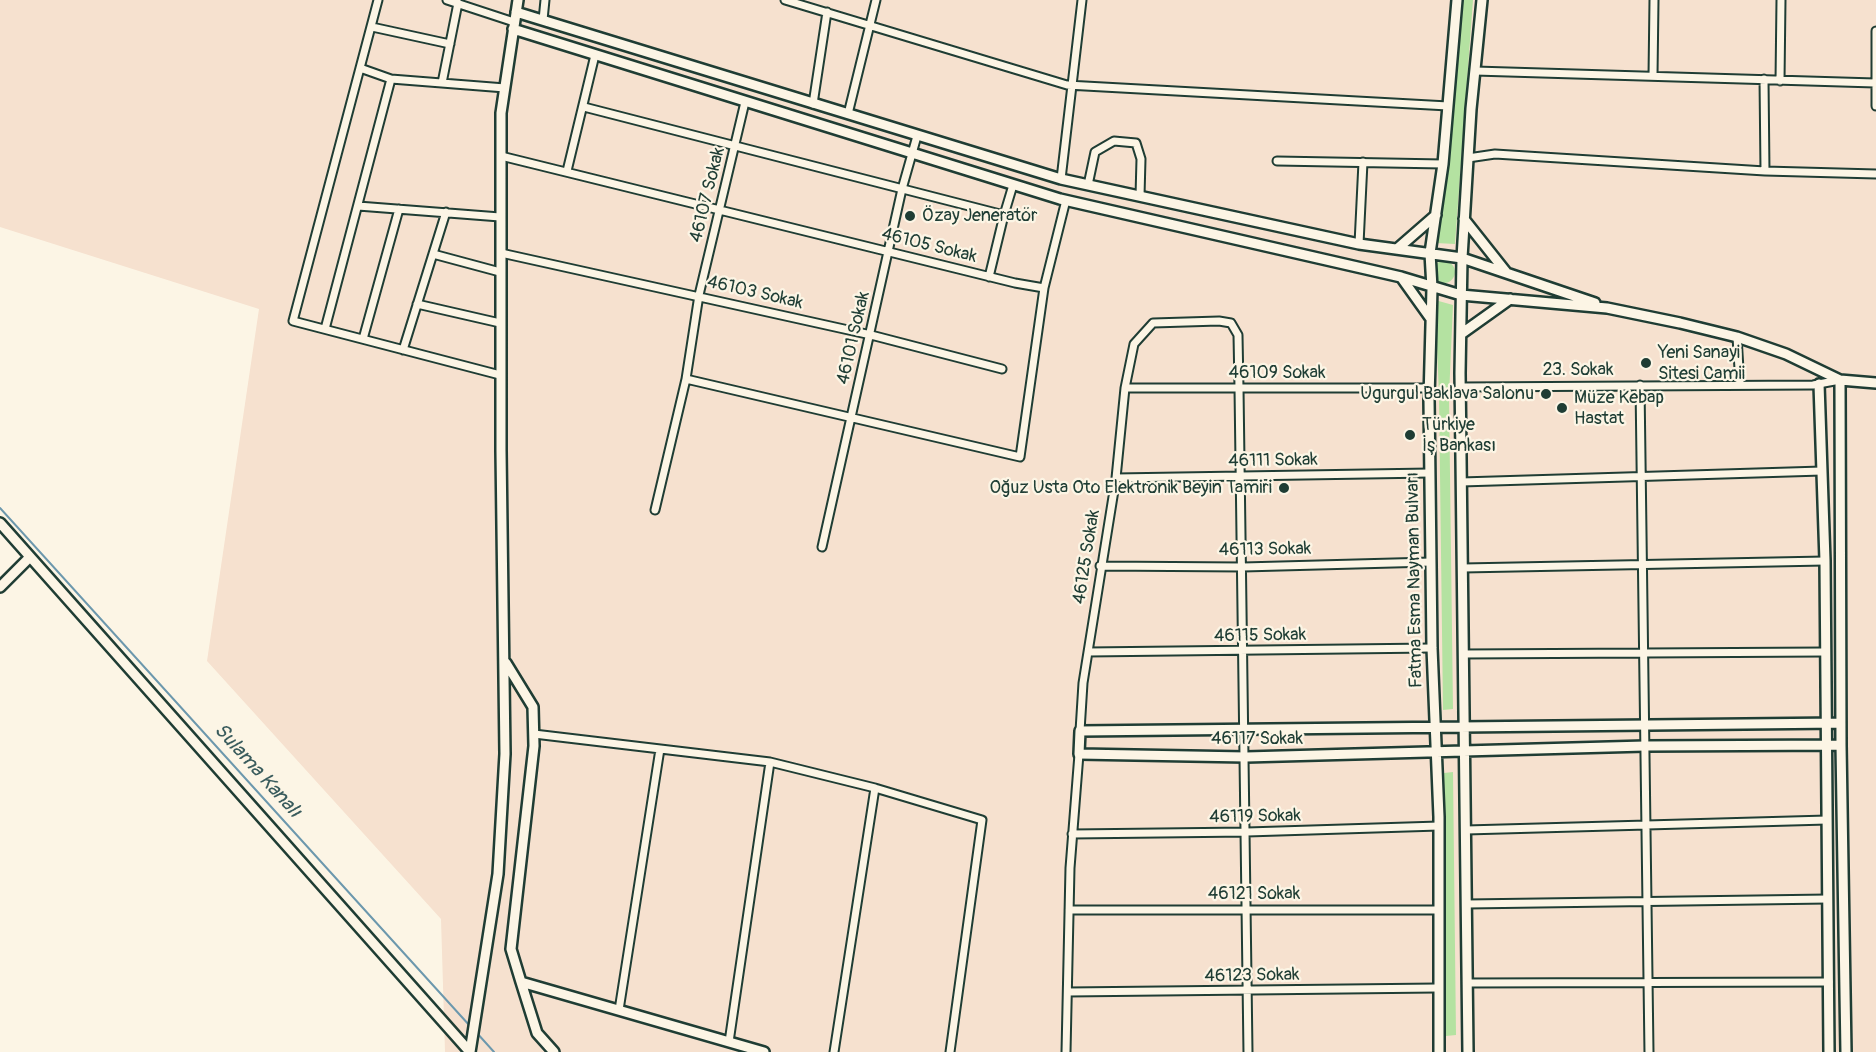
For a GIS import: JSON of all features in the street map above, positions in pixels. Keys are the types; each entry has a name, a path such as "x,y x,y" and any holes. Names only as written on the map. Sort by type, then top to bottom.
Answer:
{"street":[{"path":"378,0 293,321 500,375"},
{"path":"448,0 472,4 514,26 595,55 1066,200 1401,277 1461,295 1607,308"},
{"path":"470,1052 498,874 505,754 500,375 501,113 518,0"},
{"path":"543,20 545,0"},
{"path":"785,0 870,27 1072,84 1448,106"},
{"path":"848,114 876,0"},
{"path":"1060,179 1082,0"},
{"name":"Fatma Esma Nayman Bulvarı","path":"1439,1052 1437,988 1439,826 1432,648 1429,388 1432,288 1430,254 1443,164 1456,0"},
{"path":"1468,1052 1460,387 1461,295 1468,158 1482,0"},
{"path":"1653,76 1654,0"},
{"path":"1780,81 1781,0"},
{"path":"442,83 458,3"},
{"path":"516,12 1060,179 1359,244 1462,258 1607,308 1737,337 1786,354 1840,380 1876,383"},
{"path":"813,104 827,12"},
{"path":"372,27 450,44"},
{"path":"1876,32 1876,106"},
{"path":"567,171 595,55"},
{"path":"360,68 392,79 505,88"},
{"path":"1475,71 1875,82"},
{"path":"325,329 392,79"},
{"path":"1764,80 1765,171"},
{"name":"46107 Sokak","path":"655,510 686,379 699,295 745,102"},
{"path":"584,107 1004,215"},
{"name":"46101 Sokak","path":"822,546 902,189 917,136"},
{"path":"1088,184 1095,152 1114,141 1136,143 1141,159 1140,196"},
{"path":"1468,158 1495,154 1765,171 1876,174"},
{"name":"46105 Sokak","path":"501,156 889,250 989,277 1044,288"},
{"path":"1277,161 1443,164"},
{"path":"1359,244 1363,162"},
{"path":"989,277 1013,185"},
{"path":"686,379 1020,457 1044,288 1066,200"},
{"path":"358,206 500,217"},
{"path":"363,339 399,209"},
{"path":"403,350 446,212"},
{"path":"1397,249 1436,215"},
{"path":"1464,219 1506,272"},
{"name":"46103 Sokak","path":"501,253 699,295 871,335 1002,369"},
{"path":"433,254 500,272"},
{"path":"1401,277 1431,319"},
{"path":"1461,334 1510,299"},
{"path":"417,304 500,322"},
{"name":"46125 Sokak","path":"1080,731 1083,683 1100,566 1116,478 1125,388 1134,344 1153,323 1219,321 1230,323 1238,335 1246,757 1248,1052"},
{"path":"1737,337 1740,385"},
{"path":"1840,380 1840,745 1846,1052"},
{"name":"23. Sokak","path":"1460,387 1819,384 1840,380"},
{"path":"1819,384 1825,561 1829,1052"},
{"path":"1640,385 1649,1052"},
{"name":"46109 Sokak","path":"1125,388 1429,388"},
{"path":"1461,482 1822,471"},
{"name":"46111 Sokak","path":"1116,478 1430,473"},
{"path":"0,523 470,1052"},
{"path":"0,587 30,557"},
{"path":"1463,568 1825,561"},
{"name":"46113 Sokak","path":"1100,566 1243,567 1431,562"},
{"name":"46115 Sokak","path":"1088,652 1244,652 1432,648"},
{"path":"1463,654 1825,652"},
{"path":"505,661 533,707 534,734 511,949 537,1033 554,1052"},
{"name":"46117 Sokak","path":"1080,731 1644,728 1840,723"},
{"path":"1066,1052 1072,834 1080,731"},
{"path":"534,734 770,762 875,788 982,820 950,1052"},
{"name":"46117 Sokak","path":"1078,754 1246,757 1645,746 1840,745"},
{"path":"619,1010 660,749"},
{"path":"729,1042 770,762"},
{"path":"834,1052 875,788"},
{"path":"1466,830 1827,820"},
{"name":"46119 Sokak","path":"1072,834 1439,826"},
{"path":"1467,904 1828,899"},
{"name":"46121 Sokak","path":"1069,910 1247,908 1438,910"},
{"path":"521,982 764,1052"},
{"path":"1467,983 1828,982"},
{"name":"46123 Sokak","path":"1068,992 1437,988"}],"shaded area":[{"path":"0,0 1876,0 1876,1052 445,1052 441,919 207,661 259,309 0,227"}],"green space":[{"path":"1463,0 1473,0 1455,244 1436,243"},
{"path":"1444,261 1452,264 1455,272 1452,280 1444,283 1436,280 1433,272 1436,264"},
{"path":"1435,300 1453,305 1449,396 1453,709 1443,710 1439,395"},
{"path":"1453,772 1456,1035 1446,1036 1444,773"}],"waterway":[{"name":"Sulama Kanalı","path":"0,508 470,1026"},
{"name":"Sulama Kanalı","path":"476,1032 494,1052"}],"place":[{"name":"Özay Jeneratör","path":"910,216"},
{"name":"Yeni Sanayi Sitesi Camii","path":"1646,363"},
{"name":"Ugurgul Baklava Salonu","path":"1546,394"},
{"name":"Müze Kebap Hastat","path":"1562,408"},
{"name":"Türkiye İş Bankası","path":"1410,435"},
{"name":"Oğuz Usta Oto Elektronik Beyin Tamiri","path":"1284,488"}]}
